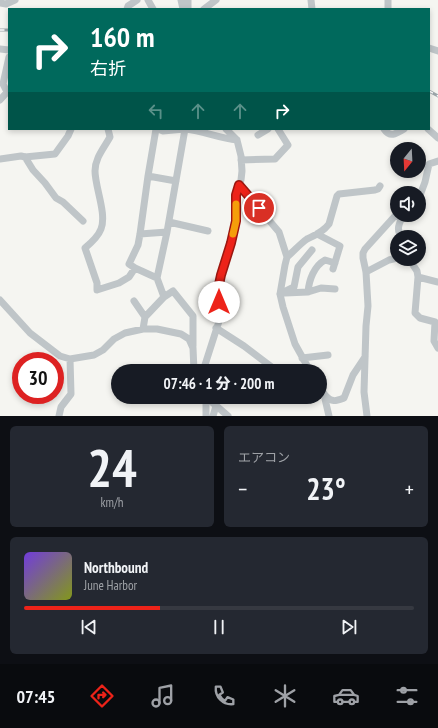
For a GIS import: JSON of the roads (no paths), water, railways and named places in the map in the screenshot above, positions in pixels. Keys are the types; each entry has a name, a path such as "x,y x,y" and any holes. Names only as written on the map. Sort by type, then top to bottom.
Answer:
{"street":[{"path":"0,3 6,4 16,0"},
{"path":"125,7 137,0"},
{"path":"205,8 216,0"},
{"path":"0,100 8,91 3,84 8,62"},
{"path":"63,130 68,136"},
{"path":"0,159 55,154 71,130"},
{"path":"108,130 110,137 99,154 95,171 102,217 101,228 96,238 85,248 97,284 97,290 119,283 129,277 135,268"},
{"path":"157,130 148,176 138,245 129,264 157,278"},
{"path":"160,130 174,130"},
{"path":"164,297 157,278 169,222 185,130"},
{"path":"193,130 237,140"},
{"path":"205,364 221,315 218,289 236,221 236,195 242,171 241,156 237,140 227,130"},
{"path":"258,135 266,130"},
{"path":"241,160 275,159 288,145 279,130"},
{"path":"384,130 386,133 392,135 402,130"},
{"path":"429,130 438,138"},
{"path":"25,157 33,170 56,198 63,202 83,221"},
{"path":"424,186 429,164 438,161"},
{"path":"148,176 176,182"},
{"path":"239,185 280,232 288,257"},
{"path":"306,364 295,344 280,294 285,265 288,257 306,240 324,230 328,224 337,196 341,194 375,190 380,186"},
{"path":"367,416 364,392 368,306 366,272 363,253 390,221"},
{"path":"169,222 208,231"},
{"path":"140,234 167,232"},
{"path":"308,292 313,274 321,262 325,260 334,266 340,246 317,234"},
{"path":"295,250 304,258"},
{"path":"280,294 294,287 298,267 312,250"},
{"path":"366,272 390,260"},
{"path":"414,266 417,271 418,277 415,313 420,318 434,322 434,341 438,348"},
{"path":"418,277 438,282"},
{"path":"280,294 308,292 321,288 334,289"},
{"path":"143,329 145,317 164,297 173,290 193,316 194,364"},
{"path":"0,300 30,332 60,356 70,360 94,354 103,350 114,339 126,333 143,329 156,329 181,334 189,339 193,348"},
{"path":"134,301 145,317"},
{"path":"216,328 244,346 268,364"},
{"path":"302,358 328,355"},
{"path":"327,397 329,400 336,401 344,398 353,375 365,357"},
{"path":"59,416 61,407 70,394 70,360"},
{"path":"206,404 206,416"},
{"path":"326,404 329,416"},
{"path":"213,416 216,406 228,416"}],"railway":[{"path":"0,30 8,30"},
{"path":"430,92 438,96"}]}
